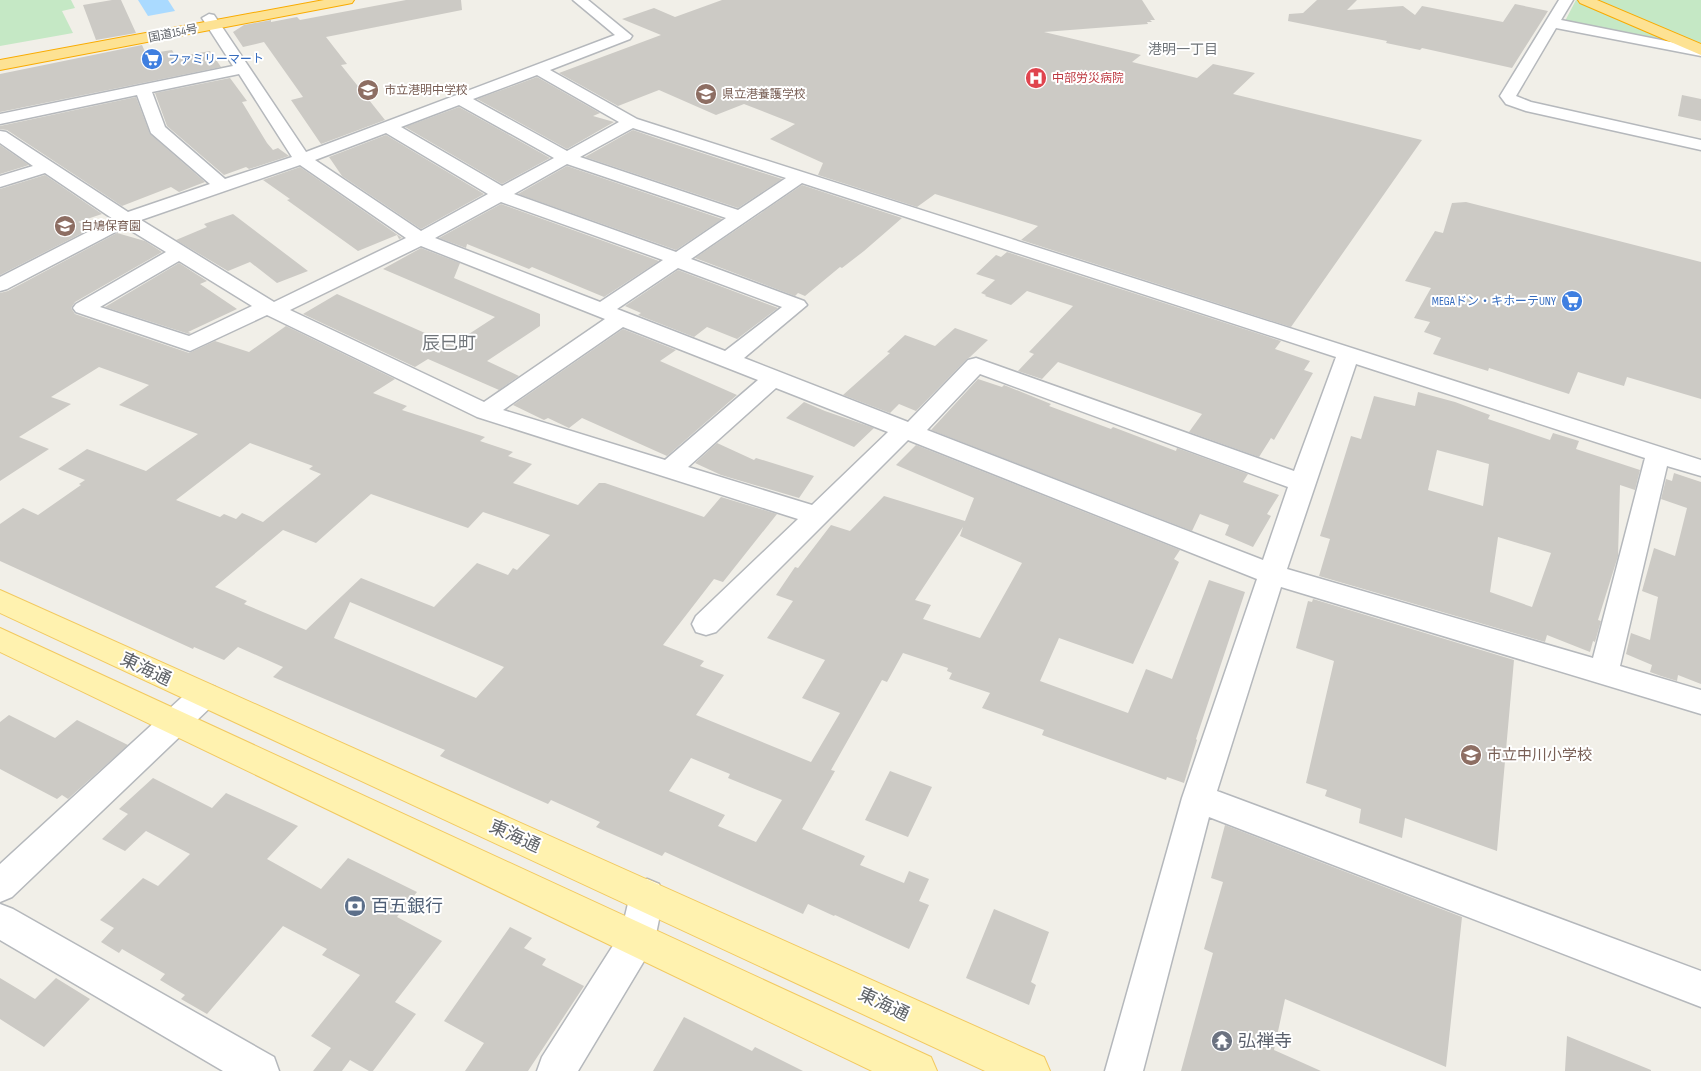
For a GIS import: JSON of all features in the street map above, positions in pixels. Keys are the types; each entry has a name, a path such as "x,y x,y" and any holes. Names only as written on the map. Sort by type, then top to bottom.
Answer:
{"highway":[{"name":"国道154号","path":"0,65 212,22 308,0"},
{"name":"国道154号","path":"0,58 347,0"},
{"path":"1585,0 1701,51"},
{"path":"1608,0 1701,38"}],"main road":[{"name":"東海通","path":"0,601 1030,1071"},
{"path":"0,639 917,1071"}],"street":[{"path":"0,285 126,219 302,158 625,36 580,0"},
{"path":"1566,0 1508,96 1512,101 1526,106 1701,145"},
{"path":"212,22 302,158 420,239 1273,575 1701,702"},
{"path":"1552,23 1701,51"},
{"path":"0,118 243,69"},
{"path":"538,69 630,122 1701,468"},
{"path":"143,90 157,129 222,186"},
{"path":"460,99 566,158 740,217"},
{"path":"180,252 83,308 190,344 420,239 630,122"},
{"path":"386,126 501,194 797,305 728,360"},
{"path":"0,136 126,219 270,309 485,412 817,516"},
{"path":"0,182 48,167"},
{"path":"485,412 677,260 800,177"},
{"path":"1124,1071 1198,798 1302,483 1348,354"},
{"path":"706,624 976,365 1302,483"},
{"path":"669,470 774,378"},
{"path":"1604,673 1658,454"},
{"path":"0,886 204,695"},
{"path":"1198,798 1701,989"},
{"path":"556,1071 637,938 647,895"},
{"path":"0,921 260,1071"}],"green space":[{"path":"0,0 71,0 75,8 62,11 73,33 0,46"},
{"path":"1576,0 1701,0 1701,48 1567,23 1565,21"}],"water":[{"path":"138,0 168,0 175,11 148,16"}],"building":[{"path":"121,0 136,33 96,40 83,5"},
{"path":"406,0 461,0 462,10 326,37 347,64 341,65 385,120 321,144 291,100 303,97 264,42 243,47 233,32 244,25 271,20 271,22 297,17 300,20"},
{"path":"722,0 1142,0 1155,20 1150,20 1152,22 1147,22 1148,24 1044,32 1141,55 1132,62 1197,78 1213,64 1255,73 1233,94 1422,140 1291,327 1021,240 1038,226 935,194 917,207 818,175 823,163 770,139 795,124 744,104 716,115 659,90 618,106 559,73 661,35 622,19 654,8 675,17"},
{"path":"1317,0 1357,0 1347,10 1403,6 1415,15 1422,6 1503,22 1515,4 1548,11 1512,68 1288,21 1289,14 1303,13"},
{"path":"142,45 146,54 172,50 176,57 210,51 221,67 0,112 0,74"},
{"path":"537,77 600,113 593,116 614,122 567,149 477,99"},
{"path":"230,78 247,101 242,102 267,143 273,150 278,148 289,156 249,169 246,167 224,175 167,126 155,93"},
{"path":"1682,95 1701,99 1701,121 1678,116"},
{"path":"136,97 150,134 205,182 179,192 171,187 122,206 7,130 0,129 0,126"},
{"path":"459,107 550,158 502,184 405,127"},
{"path":"633,130 782,179 738,208 585,157"},
{"path":"386,135 484,194 421,229 342,176 329,157"},
{"path":"0,145 29,165 0,174"},
{"path":"567,166 722,219 676,250 518,194"},
{"path":"300,167 402,238 399,239 397,235 358,251 287,200 290,199 263,180"},
{"path":"45,175 102,214 78,222 94,227 0,275 0,189"},
{"path":"802,185 902,218 864,251 842,268 840,267 805,296 798,293 795,296 695,258"},
{"name":"MEGAドン・キホーテUNY","path":"1466,202 1701,262 1701,399 1627,377 1624,386 1578,372 1569,394 1489,368 1488,371 1433,354 1441,338 1424,332 1430,322 1414,318 1431,288 1405,281 1435,231 1443,233 1452,203"},
{"path":"501,204 659,261 604,297 532,267 529,269 467,244 466,248 439,238"},
{"path":"233,214 308,271 277,283 250,262 228,271 176,240 207,227 204,224"},
{"path":"117,233 145,241 162,252 75,302 71,308 75,314 189,353 215,341 249,352 286,326 395,379 373,393 407,406 402,410 485,437 480,441 513,452 508,456 532,464 513,483 578,505 599,483 605,483 704,517 721,497 777,514 723,582 714,579 663,645 704,661 700,666 724,675 696,715 811,762 840,713 802,698 825,660 767,638 793,601 776,595 795,567 798,568 831,525 850,531 884,496 965,521 974,498 896,465 916,445 1180,550 1174,559 1179,562 1133,664 1059,638 1040,681 1128,713 1146,669 1172,679 1209,580 1245,592 1196,739 1184,783 1167,777 1166,780 1042,735 1044,730 982,708 990,693 949,679 952,673 947,671 948,668 903,653 887,682 882,680 831,770 835,771 802,829 865,856 860,865 904,883 909,871 929,879 919,901 929,905 909,949 808,904 803,914 665,852 662,856 596,827 600,822 551,800 548,804 440,756 445,750 273,677 283,667 238,647 224,660 194,647 193,649 0,561 0,524 23,508 38,515 81,485 79,484 85,480 58,469 87,449 146,471 198,434 119,405 149,385 99,367 51,397 71,404 19,437 49,449 0,481 0,293 8,291","holes":["250,443 313,466 309,469 321,474 263,522 242,513 236,519 224,514 220,517 176,500","371,494 468,528 483,512 550,535 517,570 513,568 508,575 477,563 434,607 361,578 306,630 244,604 247,601 215,587 283,530 316,543","963,527 960,536 1022,563 980,638 923,619 931,605 915,600","350,602 504,667 476,698 334,638","691,758 730,774 728,778 782,800 756,842 718,826 725,815 669,791"]},
{"path":"421,248 460,263 454,278 540,314 540,326 487,361 519,376 499,390 428,359 415,367 303,314 337,294 452,345 495,317 383,269"},
{"path":"1007,252 1281,341 1275,349 1310,361 1304,370 1313,373 1274,440 1271,438 1259,457 1189,432 1202,414 1058,362 1042,379 1018,371 1034,354 1029,352 1073,306 1027,291 1011,305 981,293 995,280 976,274 996,255 1001,257"},
{"path":"179,263 207,281 200,284 237,309 188,332 191,333 189,334 105,307"},
{"path":"678,270 778,308 737,339 707,327 694,337 638,315 641,313 625,306"},
{"path":"955,328 988,340 916,411 899,404 890,413 843,395 890,353 887,352 905,335 935,346"},
{"path":"623,329 676,350 660,361 737,395 667,456 582,418 569,428 548,418 544,420 513,405"},
{"path":"978,379 1002,387 1004,385 1051,404 1049,406 1111,429 1113,427 1176,451 1177,448 1248,474 1243,482 1279,495 1267,514 1271,516 1253,547 1225,535 1229,525 1200,514 1192,531 931,430"},
{"path":"1418,392 1455,402 1490,415 1488,419 1550,440 1553,433 1579,441 1576,449 1640,470 1635,490 1620,485 1618,556 1598,620 1601,621 1595,642 1593,641 1590,652 1547,635 1545,642 1319,576 1330,539 1320,536 1351,436 1361,439 1374,396 1415,406","holes":["1437,450 1489,464 1483,506 1428,490","1498,537 1551,553 1532,607 1490,592"]},
{"path":"804,402 874,428 854,447 786,418"},
{"path":"717,443 754,460 756,458 814,476 799,498 721,475 695,463"},
{"path":"1674,473 1701,482 1701,684 1678,675 1677,681 1650,672 1652,665 1626,654 1631,633 1650,640 1658,597 1642,591 1654,548 1675,556 1687,508 1661,499 1666,479 1672,481"},
{"path":"1313,599 1514,660 1497,851 1405,818 1402,838 1359,823 1361,809 1325,796 1327,790 1306,783 1334,661 1296,648 1308,601 1312,602"},
{"path":"9,715 55,738 77,720 128,745 68,799 62,795 57,799 0,769 0,722"},
{"path":"890,771 932,787 908,837 865,820"},
{"path":"153,778 212,808 226,793 298,826 267,859 321,889 348,858 417,892 397,917 442,941 395,1002 416,1014 373,1071 369,1071 350,1060 342,1071 313,1071 331,1048 311,1036 360,975 322,955 327,949 283,926 207,1014 181,999 185,995 160,980 165,974 122,949 119,953 101,942 114,928 100,920 143,878 158,886 190,854 146,831 125,851 102,839 128,814 119,809"},
{"path":"1225,825 1462,917 1446,1067 1285,999 1274,1050 1321,1071 1181,1071 1213,953 1204,949 1223,882 1211,878"},
{"path":"994,909 1049,932 1031,982 1036,985 1029,1005 966,978"},
{"path":"510,927 532,938 524,948 546,959 542,965 584,986 528,1071 465,1071 484,1043 444,1021"},
{"path":"0,978 35,999 56,978 90,999 44,1047 0,1019"},
{"path":"684,1017 752,1051 755,1047 803,1071 653,1071"},
{"path":"1567,1036 1651,1070 1651,1071 1565,1071"}],"place":[{"name":"ファミリーマート","path":"152,59"},
{"name":"中部労災病院","path":"1036,78"},
{"name":"市立港明中学校","path":"368,90"},
{"name":"県立港養護学校","path":"706,94"},
{"name":"白鳩保育園","path":"65,226"},
{"name":"MEGAドン・キホーテUNY","path":"1572,301"},
{"name":"市立中川小学校","path":"1471,755"},
{"name":"百五銀行","path":"355,906"},
{"name":"弘禅寺","path":"1222,1041"}],"district":[{"name":"港明一丁目","path":"1183,49"},
{"name":"辰巳町","path":"449,343"}]}
